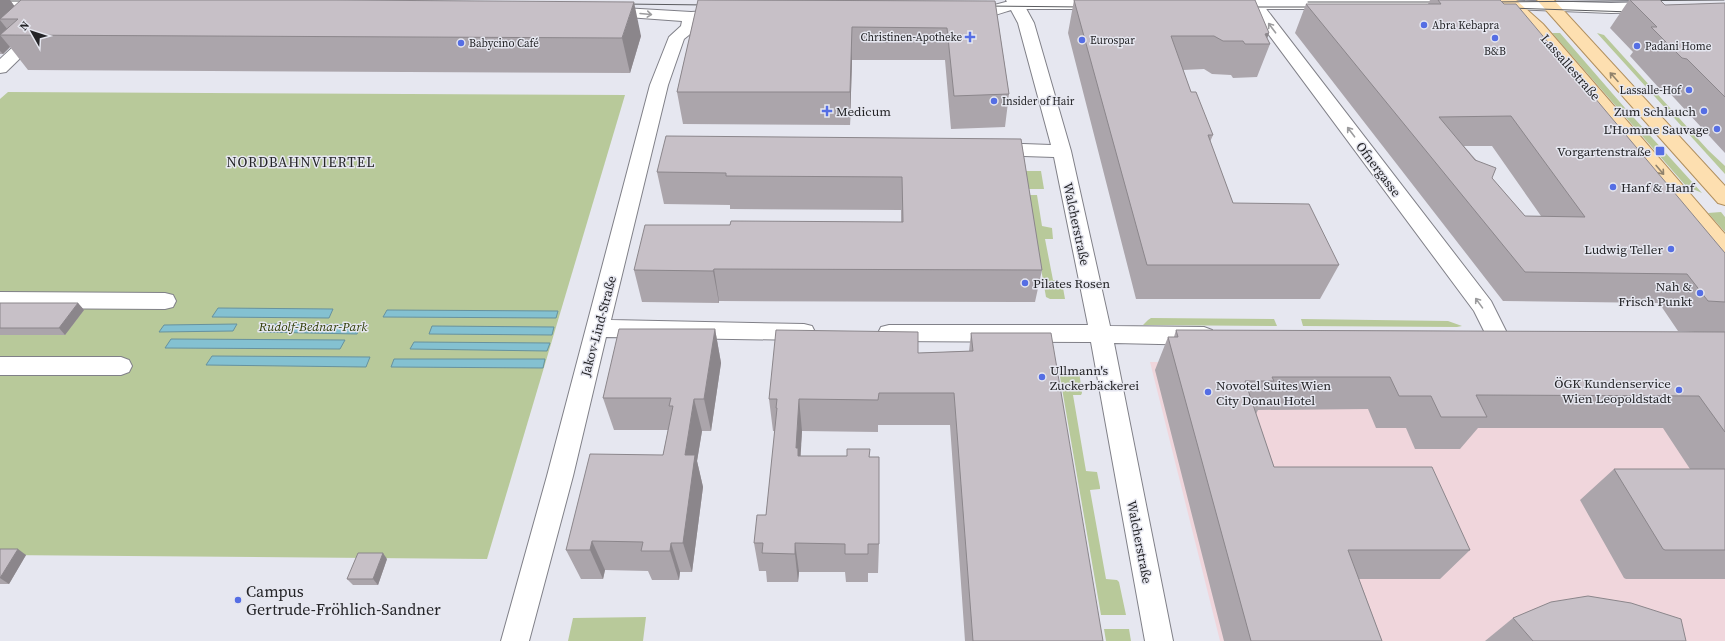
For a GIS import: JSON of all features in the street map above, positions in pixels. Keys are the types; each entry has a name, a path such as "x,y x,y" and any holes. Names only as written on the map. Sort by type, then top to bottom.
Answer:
{"main road":[{"name":"Lassallestraße","path":"1510,2 1542,33 1725,247"},
{"name":"Lassallestraße","path":"1548,3 1725,198"}],"street":[{"path":"954,15 984,13 1011,1 1119,4"},
{"name":"Walcherstraße","path":"1011,1 1026,23 1062,150 1101,334 1159,641"},
{"path":"1476,4 1510,2 1548,3 1611,8 1673,6"},
{"path":"0,3 56,13 0,68"},
{"path":"1215,4 1445,4"},
{"name":"Ofnergasse","path":"1254,4 1482,307 1498,337"},
{"path":"590,12 691,17 738,14"},
{"name":"Jakov-Lind-Straße","path":"515,641 560,476 598,328 652,142 659,85 677,37 688,28 691,17"},
{"path":"976,149 1062,150"},
{"path":"0,300 165,301"},
{"path":"598,328 822,332"},
{"path":"870,333 1101,334 1226,337"},
{"path":"1475,337 1521,338"},
{"path":"0,366 121,366"}],"shaded area":[{"path":"1150,362 1699,362 1725,397 1725,641 1220,641"}],"green space":[{"path":"1552,33 1560,33 1702,193 1686,186"},
{"path":"1597,33 1604,35 1708,150 1725,166 1725,174"},
{"name":"Rudolf-Bednar-Park","path":"8,92 625,95 487,559 0,555 0,99"},
{"path":"1026,171 1041,171 1044,189 1027,189"},
{"path":"1028,195 1037,195 1042,226 1052,228 1053,239 1045,239 1053,280 1062,282 1065,299 1050,299 1046,297"},
{"path":"1721,212 1725,217 1725,232 1708,213"},
{"path":"1151,318 1274,319 1277,326 1143,325"},
{"path":"1301,319 1448,321 1462,326 1303,326"},
{"path":"1059,371 1079,371 1082,393 1081,395 1073,395 1086,471 1097,472 1100,487 1100,489 1090,490 1106,579 1117,580 1119,582 1126,615 1101,615"},
{"path":"646,617 643,641 568,641 573,618"},
{"path":"1104,629 1129,629 1131,641 1106,641"}],"water":[{"path":"218,308 333,309 329,318 212,317"},
{"path":"387,310 558,311 556,318 383,317"},
{"path":"237,324 233,331 159,332 164,325"},
{"path":"265,324 361,325 357,334 260,332"},
{"path":"432,326 554,327 552,335 429,334"},
{"path":"171,339 345,340 340,349 165,348"},
{"path":"414,342 550,343 547,351 410,349"},
{"path":"212,356 370,357 366,367 206,365"},
{"path":"394,359 545,359 543,368 391,367"}],"building":[{"path":"21,0 634,2 622,38 0,35 18,19 0,19"},
{"path":"698,0 995,1 1009,94 954,96 947,28 852,27 850,92 677,92"},
{"path":"1074,0 1255,0 1269,33 1265,34 1270,44 1245,44 1243,41 1223,41 1214,36 1171,36 1191,92 1196,92 1213,135 1208,135 1233,203 1309,204 1339,265 1147,265"},
{"path":"1438,0 1500,0 1504,4 1516,4 1725,253 1725,302 1708,301 1687,274 1525,272 1306,4 1441,4","holes":["1511,116 1585,217 1525,216 1492,178 1496,168 1475,160 1439,117"]},
{"path":"1630,0 1660,0 1665,5 1725,3 1725,97 1687,59 1682,58 1651,27 1657,27"},
{"path":"666,136 1021,139 1042,270 634,270 645,225 730,225 731,221 903,222 902,177 726,176 726,173 657,172"},
{"path":"0,303 78,303 59,328 0,328"},
{"path":"619,329 715,329 704,399 694,399 685,455 695,455 683,543 671,543 670,551 641,551 643,542 592,541 590,550 566,550 590,454 663,455 673,406 669,406 671,398 603,398"},
{"path":"776,330 918,332 918,353 973,351 971,333 1051,333 1103,641 973,641 954,393 879,393 878,400 799,399 796,448 798,448 798,456 847,456 847,449 870,449 869,457 879,457 879,544 868,544 868,554 845,554 845,544 795,543 795,554 762,553 763,543 754,543 757,515 766,515 777,408 777,399 769,399"},
{"path":"1176,330 1725,332 1725,432 1699,396 1476,395 1487,417 1441,417 1431,396 1399,396 1390,377 1272,377 1274,381 1245,381 1274,467 1432,467 1470,550 1348,550 1382,641 1251,641 1168,337 1178,337"},
{"path":"1614,469 1725,469 1725,550 1663,549"},
{"path":"0,549 18,549 0,578"},
{"path":"358,553 383,553 373,579 347,579"},
{"path":"1588,596 1631,603 1681,619 1686,641 1533,641 1513,618 1551,602"}],"tram line":[{"path":"1490,2 1724,0"},
{"path":"0,1 32,1"},
{"path":"1308,2 1440,2"},
{"path":"623,4 707,5"},
{"path":"985,6 1083,7"},
{"path":"1247,7 1317,7"},
{"path":"1509,8 1631,12"}],"place":[{"name":"Abra Kebapra","path":"1424,25"},
{"name":"Christinen-Apotheke","path":"970,37"},
{"name":"B&B","path":"1495,38"},
{"name":"Eurospar","path":"1082,40"},
{"name":"Babycino Café","path":"461,43"},
{"name":"Padani Home","path":"1637,46"},
{"name":"Lassalle-Hof","path":"1689,90"},
{"name":"Insider of Hair","path":"994,101"},
{"name":"Medicum","path":"827,111"},
{"name":"Zum Schlauch","path":"1704,111"},
{"name":"L'Homme Sauvage","path":"1717,129"},
{"name":"Vorgartenstraße","path":"1660,151"},
{"name":"Hanf & Hanf","path":"1613,187"},
{"name":"Ludwig Teller","path":"1671,249"},
{"name":"Pilates Rosen","path":"1025,283"},
{"name":"Nah & Frisch Punkt","path":"1700,293"},
{"name":"Ullmann's Zuckerbäckerei","path":"1042,377"},
{"name":"ÖGK Kundenservice Wien Leopoldstadt","path":"1679,390"},
{"name":"Novotel Suites Wien City Donau Hotel","path":"1208,392"},
{"name":"Campus Gertrude-Fröhlich-Sandner","path":"238,600"}],"district":[{"name":"NORDBAHNVIERTEL","path":"301,162"}]}
